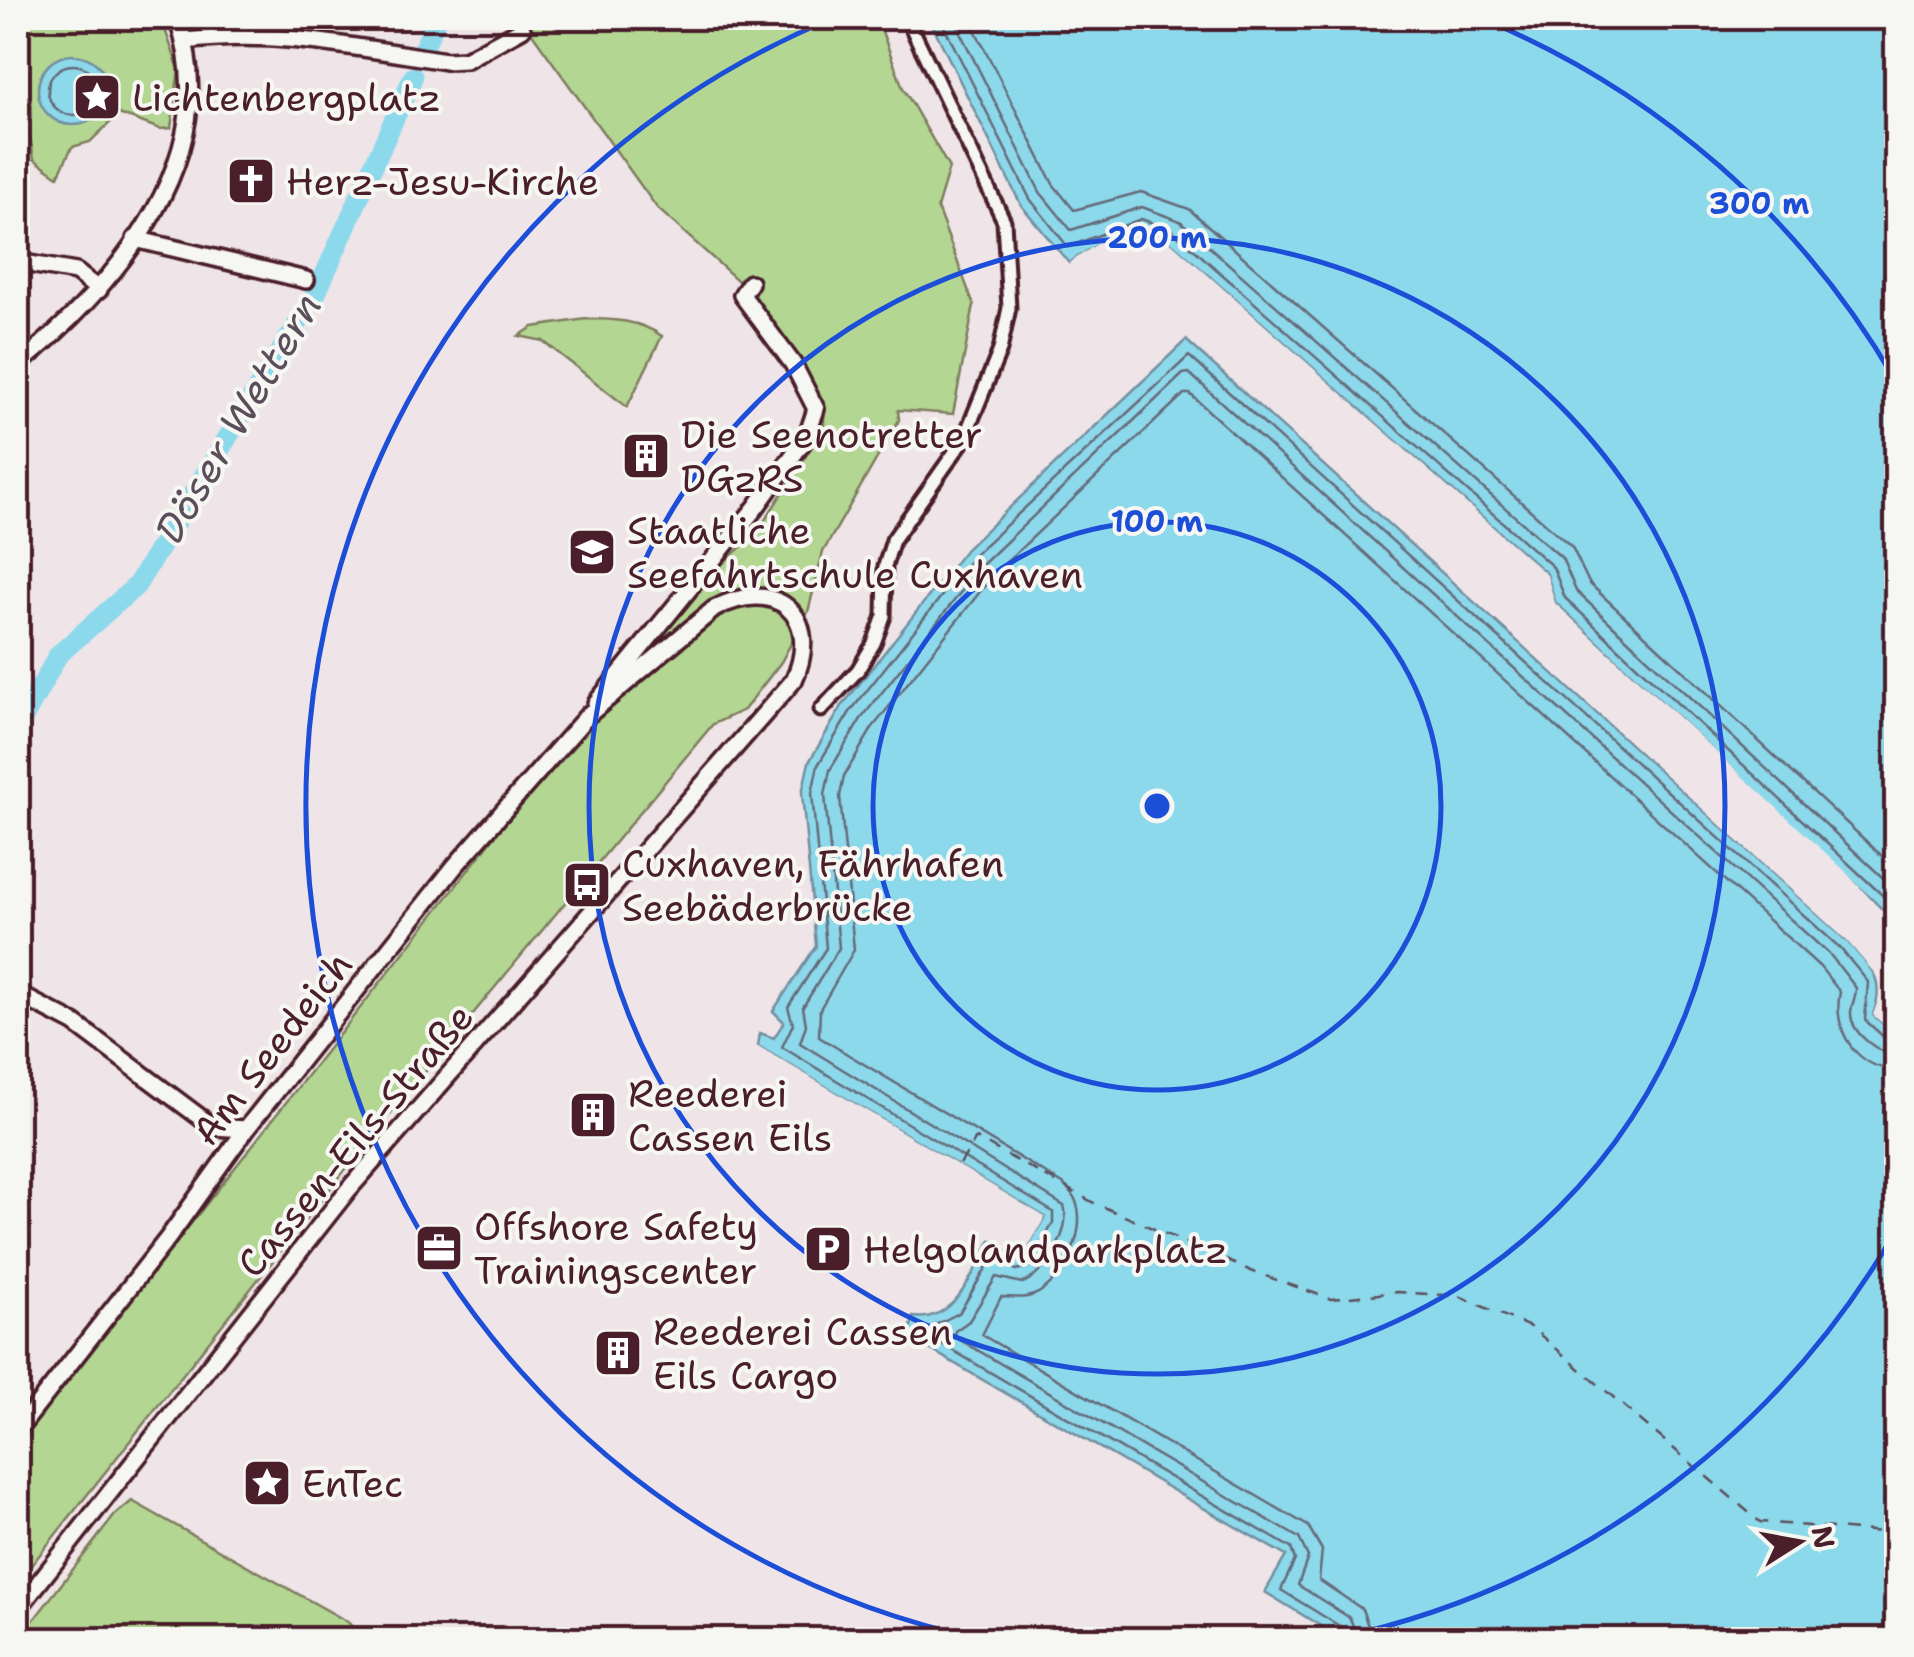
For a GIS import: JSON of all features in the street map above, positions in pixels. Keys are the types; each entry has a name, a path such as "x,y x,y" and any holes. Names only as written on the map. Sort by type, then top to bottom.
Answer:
{"street":[{"path":"18,364 99,290 165,190 189,123 191,68 177,18"},
{"path":"821,710 858,670 874,643 884,616 888,551 906,518 968,431 1000,350 1009,308 1004,221 906,18"},
{"path":"186,41 231,35 297,39 446,62 477,55 522,29"},
{"path":"135,240 306,280"},
{"path":"18,262 76,272 99,290"},
{"name":"Am Seedeich","path":"18,1430 168,1238 246,1129 456,866 588,715 613,677 756,507 808,436 816,409 793,364 742,295 750,283"},
{"name":"Am Seedeich","path":"588,715 714,608 750,594 779,601 792,612 804,639 803,660 794,680 756,726"},
{"name":"Cassen-Eils-Straße","path":"18,1609 348,1190 756,726"},
{"path":"18,994 74,1023 213,1126 230,1131 246,1129"}],"green space":[{"name":"Lichtenbergplatz","path":"18,18 161,18 179,69 171,128 160,129 119,114 90,142 72,147 58,176 34,159 27,121 18,104"},
{"path":"521,18 877,18 903,88 949,168 937,208 974,305 953,414 898,410 899,420 823,552 808,612 781,662 744,710 713,724 376,1131 18,1582 18,1444 499,831 587,731 619,673 706,578 756,534 824,428 824,412 756,297 657,208"},
{"path":"586,319 635,324 662,336 627,407 543,341 519,336 533,327"},
{"path":"132,1501 348,1622 362,1639 19,1639 115,1515"}],"water":[{"path":"929,18 1896,18 1896,922 1555,602 1547,574 1166,238 1139,232 1115,237 1069,263 1021,205"},
{"path":"73,55 87,57 98,65 106,76 106,104 98,115 87,123 73,125 59,123 48,115 40,104 38,90 40,76 48,65 59,57"},
{"path":"1186,340 1847,941 1874,974 1878,991 1873,1015 1896,1035 1896,1639 1342,1639 1265,1592 1286,1556 909,1337 913,1317 928,1317 952,1303 970,1280 991,1240 1020,1261 1045,1217 758,1046 760,1033 774,1038 784,1022 773,1011 816,946 802,793 809,762 842,706 966,549"}],"pier":[{"path":"1143,229 1166,238 1547,575 1555,603 1843,869 1896,927 1552,606 1542,577 1163,242 1143,234 1102,247 1072,267 1069,263 1100,242"},
{"path":"1185,335 1851,937 1881,974 1886,992 1879,1013 1896,1029 1896,1035 1873,1015 1881,992 1877,976 1847,941"},
{"path":"758,1046 1045,1217 1020,1262 1009,1255 1013,1248 1018,1255 1039,1218 753,1048"}],"waterway":[{"name":"Döser Wettern","path":"425,45 437,18"},
{"name":"Döser Wettern","path":"18,728 58,655 136,586 316,294 413,77"}],"ferry route":[{"path":"960,1164 976,1138 1092,1202 1251,1271 1331,1299 1397,1292 1459,1296 1532,1328 1760,1522 1896,1533"}],"place":[{"name":"Lichtenbergplatz","path":"97,97"},
{"name":"Herz-Jesu-Kirche","path":"251,181"},
{"name":"Die Seenotretter DGzRS","path":"646,456"},
{"name":"Staatliche Seefahrtschule Cuxhaven","path":"592,552"},
{"name":"Cuxhaven, Fährhafen Seebäderbrücke","path":"587,885"},
{"name":"Reederei Cassen Eils","path":"593,1115"},
{"name":"Offshore Safety Trainingscenter","path":"439,1248"},
{"name":"Helgolandparkplatz","path":"828,1249"},
{"name":"Reederei Cassen Eils Cargo","path":"618,1353"},
{"name":"EnTec","path":"267,1483"}]}
